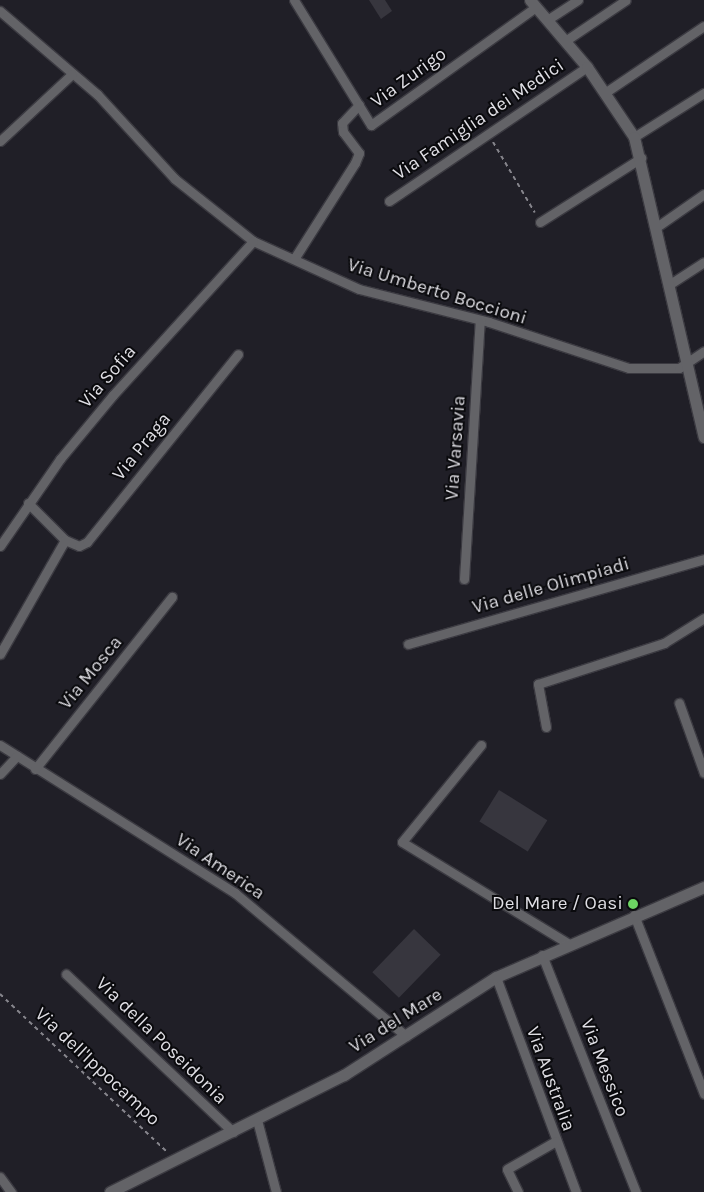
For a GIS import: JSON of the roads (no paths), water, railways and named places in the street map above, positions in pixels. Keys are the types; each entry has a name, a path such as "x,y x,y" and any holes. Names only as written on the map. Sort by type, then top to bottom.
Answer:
{"street":[{"name":"Via Zurigo","path":"294,0 371,125 534,4"},
{"path":"547,20 578,0"},
{"path":"564,41 626,0"},
{"path":"534,4 587,66 606,92 634,138 658,226 704,437"},
{"name":"Via Umberto Boccioni","path":"0,11 97,94 175,179 254,241 359,289 480,320 629,368 687,364"},
{"path":"606,92 704,26"},
{"name":"Via Famiglia dei Medici","path":"389,200 587,66"},
{"path":"0,141 72,74"},
{"path":"634,138 704,93"},
{"path":"294,259 355,163 359,153 343,132 342,123 359,105"},
{"path":"540,222 641,158"},
{"path":"658,226 704,194"},
{"name":"Via Sofia","path":"0,546 28,503 113,395 254,241"},
{"path":"670,284 704,262"},
{"name":"Via Varsavia","path":"464,578 480,320"},
{"path":"687,364 704,351"},
{"name":"Via Praga","path":"65,540 79,546 87,542 238,354"},
{"path":"0,654 65,540 28,503"},
{"name":"Via delle Olimpiadi","path":"408,644 704,559"},
{"name":"Via Mosca","path":"35,768 172,598"},
{"path":"546,726 538,684 664,643 704,618"},
{"path":"680,703 704,773"},
{"name":"Via America","path":"0,745 235,893 406,1036"},
{"path":"481,745 402,842 569,944"},
{"path":"0,774 17,756"},
{"name":"Via del Mare","path":"110,1192 257,1120 406,1036 496,977 542,955 704,886"},
{"path":"634,916 704,1094"},
{"name":"Via Messico","path":"542,955 636,1192"},
{"name":"Via della Poseidonia","path":"66,974 232,1132"},
{"name":"Via Australia","path":"496,977 576,1192"},
{"path":"257,1120 276,1192"},
{"path":"518,1192 507,1169 556,1142"},
{"path":"0,1177 11,1192"}],"place":[{"name":"Del Mare / Oasi","path":"633,904"}]}
